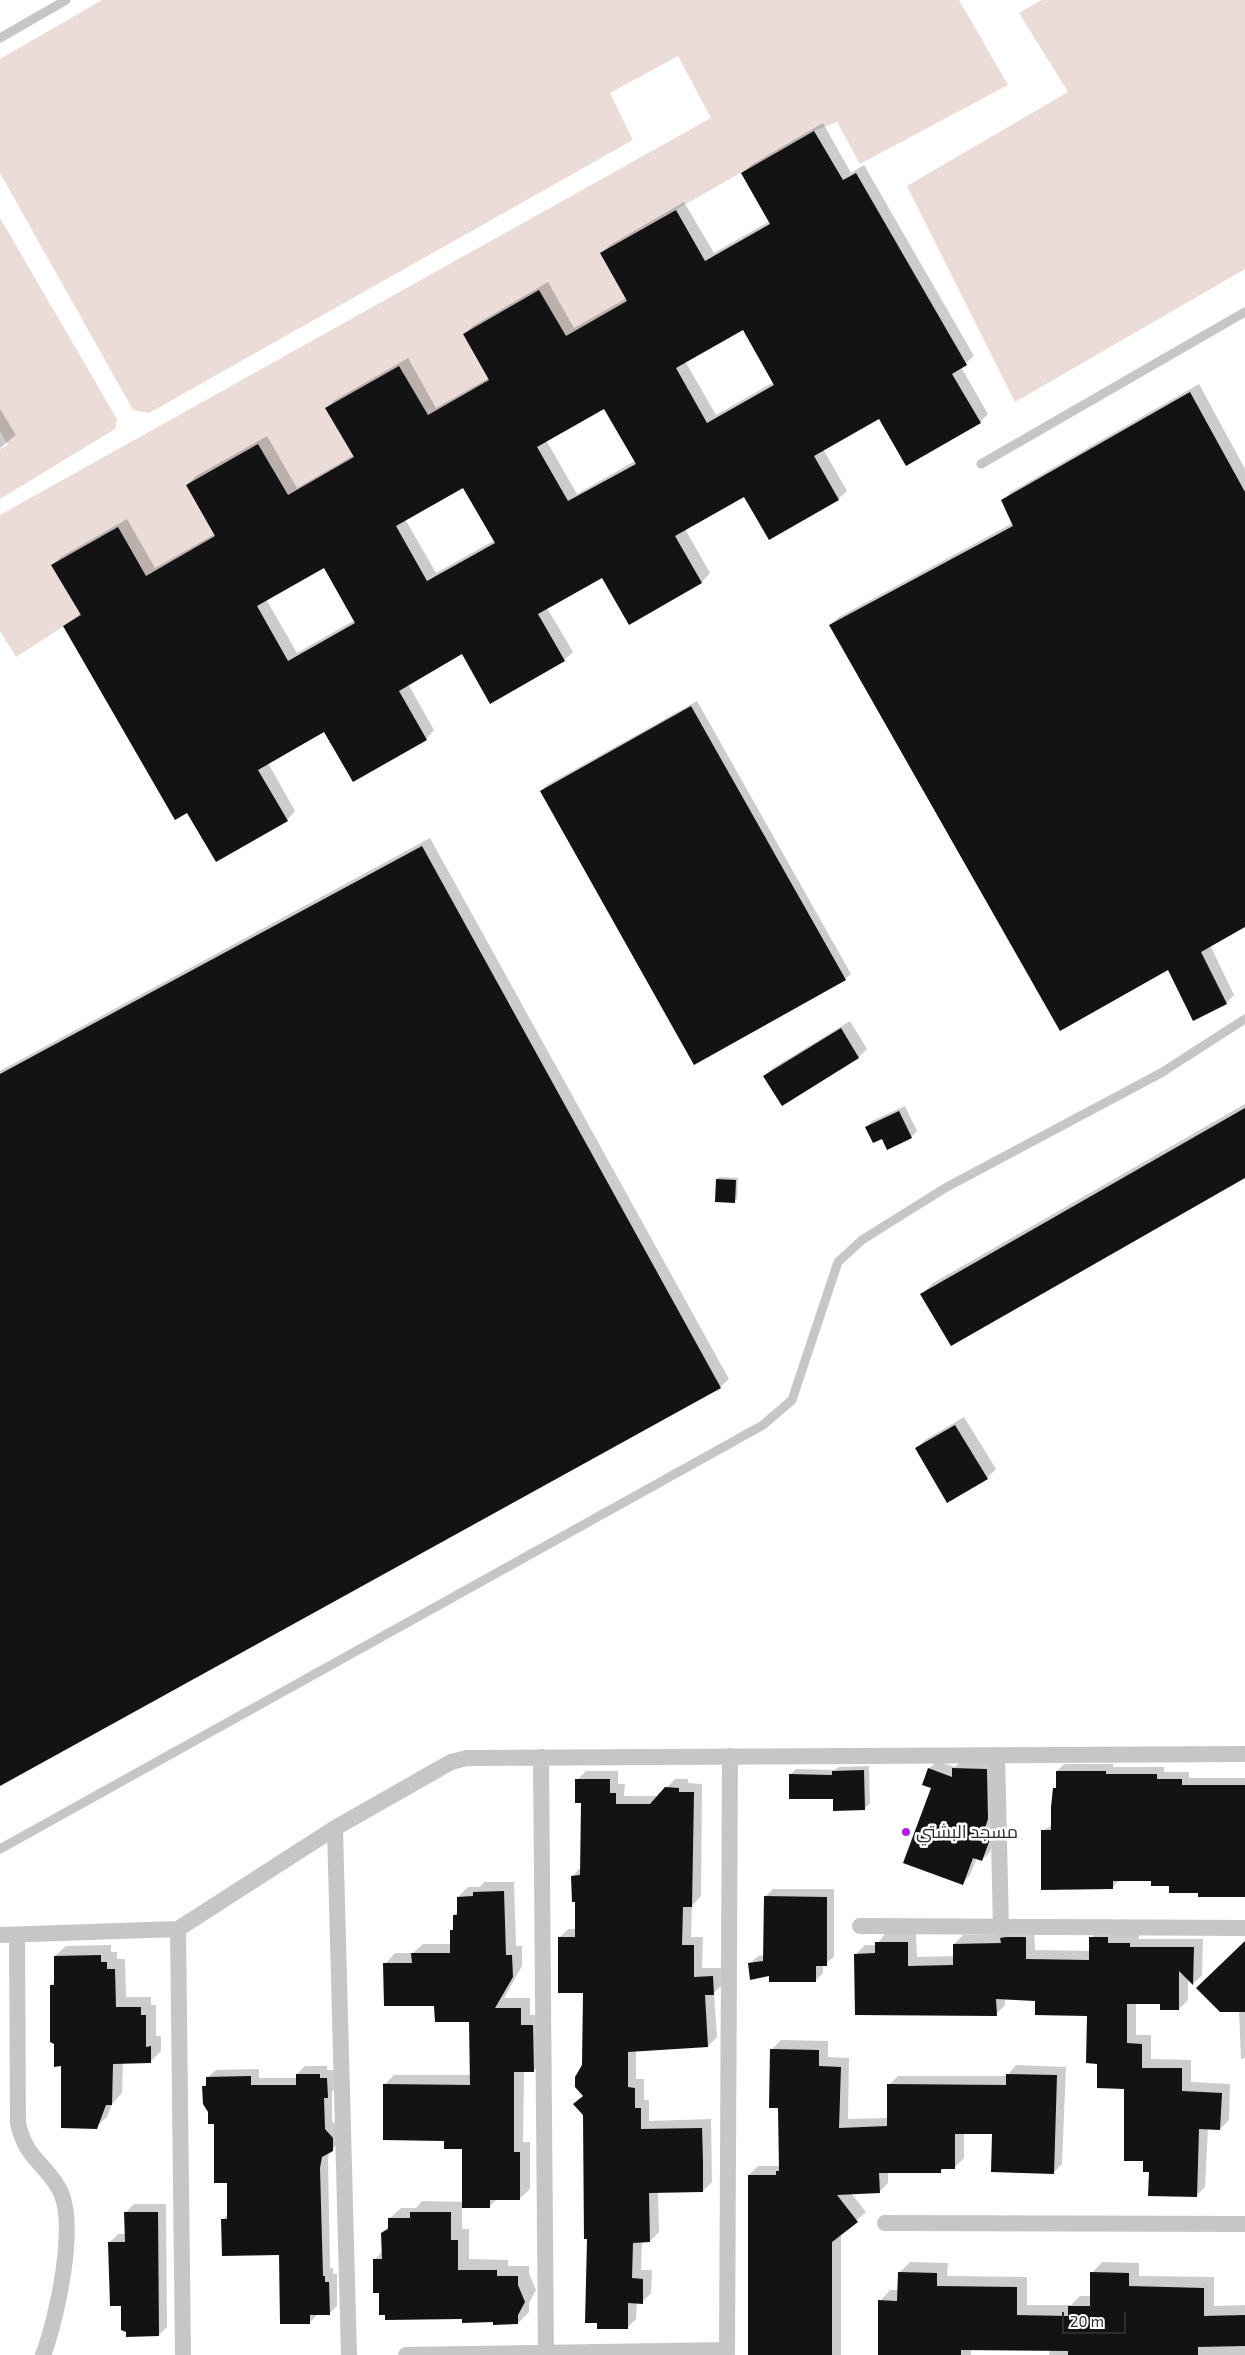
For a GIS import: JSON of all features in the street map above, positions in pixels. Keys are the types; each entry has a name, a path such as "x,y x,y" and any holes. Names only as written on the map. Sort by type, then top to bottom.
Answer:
{"street":[{"path":"0,1935 178,1929 335,1828 451,1762 467,1758 1245,1754"},
{"path":"997,1755 1001,1928"},
{"path":"406,2355 727,2353 730,1756"},
{"path":"541,1757 546,2353"},
{"path":"335,1828 349,2355"},
{"path":"860,1926 1245,1928"},
{"path":"178,1929 183,2355"},
{"path":"17,1935 18,2123 27,2150 59,2187 67,2214 60,2293 55,2317 43,2355"},
{"path":"885,2223 1245,2224"}],"lane":[{"path":"0,38 66,0"},
{"path":"981,464 1245,312"},
{"path":"0,1849 763,1425 792,1400 838,1262 862,1240 945,1188 1161,1073 1245,1019"}],"shaded area":[{"path":"102,0 959,0 1008,85 860,164 837,122 814,131 600,253 627,301 566,336 539,290 463,334 489,380 428,415 399,366 326,408 354,457 288,495 258,444 186,485 215,536 146,576 118,527 52,565 81,615 16,657 0,631 0,515 711,118 678,56 610,93 633,140 149,413 133,410 0,173 0,59"},
{"path":"1042,0 1245,0 1245,269 1015,402 907,186 1068,92 1019,13"},
{"path":"0,218 117,419 115,429 0,499 0,449 8,445 0,431"}],"building":[{"path":"814,131 843,180 856,173 967,365 952,374 981,423 906,466 879,419 814,456 839,500 769,540 744,497 675,536 702,583 629,625 602,578 538,614 565,661 490,704 462,654 399,691 427,740 353,782 324,732 258,770 288,821 216,862 187,813 175,820 63,626 81,615 51,565 118,527 146,576 215,536 186,485 258,444 288,495 354,457 325,408 399,366 428,415 489,380 463,334 539,290 566,336 627,301 600,253 676,210 705,261 770,224 741,173","holes":["743,330 774,385 707,423 676,368","604,409 636,464 568,501 537,447","463,488 495,543 427,581 396,526","324,568 355,623 288,661 257,606"]},
{"path":"1190,392 1245,492 1245,927 1201,952 1227,1004 1193,1021 1168,970 1060,1031 829,625 1013,526 1001,500"},
{"path":"691,706 846,980 694,1065 540,791"},
{"path":"422,846 721,1388 0,1786 0,1074"},
{"path":"841,1028 859,1058 782,1106 763,1076"},
{"path":"1245,1108 1245,1178 951,1346 920,1294"},
{"path":"899,1111 912,1138 887,1150 882,1139 873,1143 865,1127"},
{"path":"716,1179 736,1180 735,1203 715,1202"},
{"path":"955,1425 988,1479 947,1503 915,1448"},
{"path":"928,1768 952,1777 952,1768 987,1769 988,1819 983,1834 989,1836 989,1842 982,1861 973,1858 963,1885 903,1863 931,1788 922,1785"},
{"path":"864,1770 865,1810 833,1811 833,1799 789,1799 789,1774 832,1775 832,1771"},
{"path":"1056,1771 1106,1771 1106,1774 1157,1774 1157,1779 1182,1779 1182,1785 1245,1785 1245,1897 1198,1897 1198,1893 1169,1893 1169,1886 1151,1886 1151,1881 1113,1881 1113,1889 1041,1890 1041,1830 1051,1830 1051,1807 1053,1788 1056,1788"},
{"path":"575,1779 610,1779 610,1793 616,1793 616,1804 650,1804 665,1787 679,1788 679,1792 694,1792 692,1907 683,1907 682,1945 694,1945 694,1977 713,1976 714,1995 705,1995 708,2047 628,2052 628,2087 635,2088 635,2108 641,2108 641,2129 702,2128 703,2192 649,2193 650,2242 633,2243 632,2278 643,2279 643,2304 628,2303 628,2329 597,2329 597,2323 585,2323 587,2239 584,2239 583,2115 573,2104 583,2096 575,2087 575,2077 582,2065 583,1993 558,1993 558,1937 575,1937 575,1902 572,1902 571,1876 580,1875 581,1803 575,1803"},
{"path":"504,1891 506,1955 512,1955 513,1977 495,2008 521,2008 521,2025 533,2025 534,2072 514,2072 514,2152 520,2152 520,2200 490,2200 490,2208 462,2208 462,2149 444,2149 444,2141 383,2140 383,2084 470,2085 469,2022 435,2022 434,2006 384,2006 383,1963 412,1963 411,1953 450,1953 450,1930 453,1930 453,1915 457,1915 457,1897 473,1896 473,1892"},
{"path":"764,1896 827,1897 827,1966 816,1966 816,1982 769,1982 769,1976 750,1980 748,1963 763,1961"},
{"path":"1026,1937 1026,1959 1089,1960 1089,1937 1108,1937 1108,1943 1130,1943 1130,1947 1194,1947 1193,1985 1179,1971 1179,2010 1160,2010 1160,2004 1127,2004 1127,2043 1142,2044 1142,2068 1182,2068 1182,2091 1222,2093 1220,2130 1199,2129 1197,2197 1148,2196 1149,2172 1143,2172 1143,2161 1124,2161 1124,2089 1097,2088 1097,2064 1086,2063 1087,2016 1035,2015 1035,2001 996,1999 997,2016 855,2015 854,1954 875,1953 875,1942 908,1942 908,1966 953,1965 953,1944 1001,1943 1000,1938"},
{"path":"1245,1941 1245,2012 1220,2012 1196,1988"},
{"path":"101,1955 101,1962 107,1962 107,1969 115,1969 116,2007 141,2007 141,2015 146,2015 146,2047 151,2046 151,2063 113,2064 112,2105 106,2105 97,2129 61,2128 61,2066 54,2067 54,2044 50,2042 50,1985 54,1985 54,1956"},
{"path":"770,2049 819,2050 819,2066 841,2067 839,2128 887,2126 887,2084 1006,2085 1006,2074 1057,2075 1054,2174 991,2172 992,2134 955,2134 955,2169 941,2169 941,2173 879,2173 880,2193 837,2195 858,2222 832,2242 832,2355 748,2355 748,2175 776,2175 776,2171 779,2171 778,2108 769,2108"},
{"path":"296,2074 320,2074 320,2078 327,2078 328,2098 324,2098 325,2129 333,2138 333,2151 322,2157 320,2168 323,2276 325,2276 325,2282 329,2282 330,2315 310,2315 310,2324 280,2324 279,2255 222,2256 221,2219 227,2219 227,2183 214,2183 214,2124 208,2124 208,2112 203,2104 202,2086 206,2086 206,2077 251,2076 251,2085 296,2085"},
{"path":"124,2212 158,2212 159,2336 126,2337 126,2332 121,2330 121,2306 110,2306 108,2242 125,2242"},
{"path":"410,2212 451,2212 451,2240 458,2240 458,2270 497,2270 497,2276 518,2276 518,2285 525,2302 518,2315 518,2324 493,2325 493,2322 462,2323 462,2319 385,2320 385,2315 379,2315 379,2293 373,2293 373,2259 382,2259 381,2233 388,2229 388,2218 410,2218"},
{"path":"898,2272 937,2273 937,2286 1017,2287 1017,2315 1068,2316 1068,2306 1090,2306 1090,2272 1129,2273 1129,2286 1204,2288 1204,2316 1245,2315 1245,2346 1198,2347 1198,2355 1068,2355 1068,2351 961,2350 961,2355 878,2355 878,2300 897,2301"}],"place":[{"name":"مسجد البشتي","path":"906,1832"}]}
